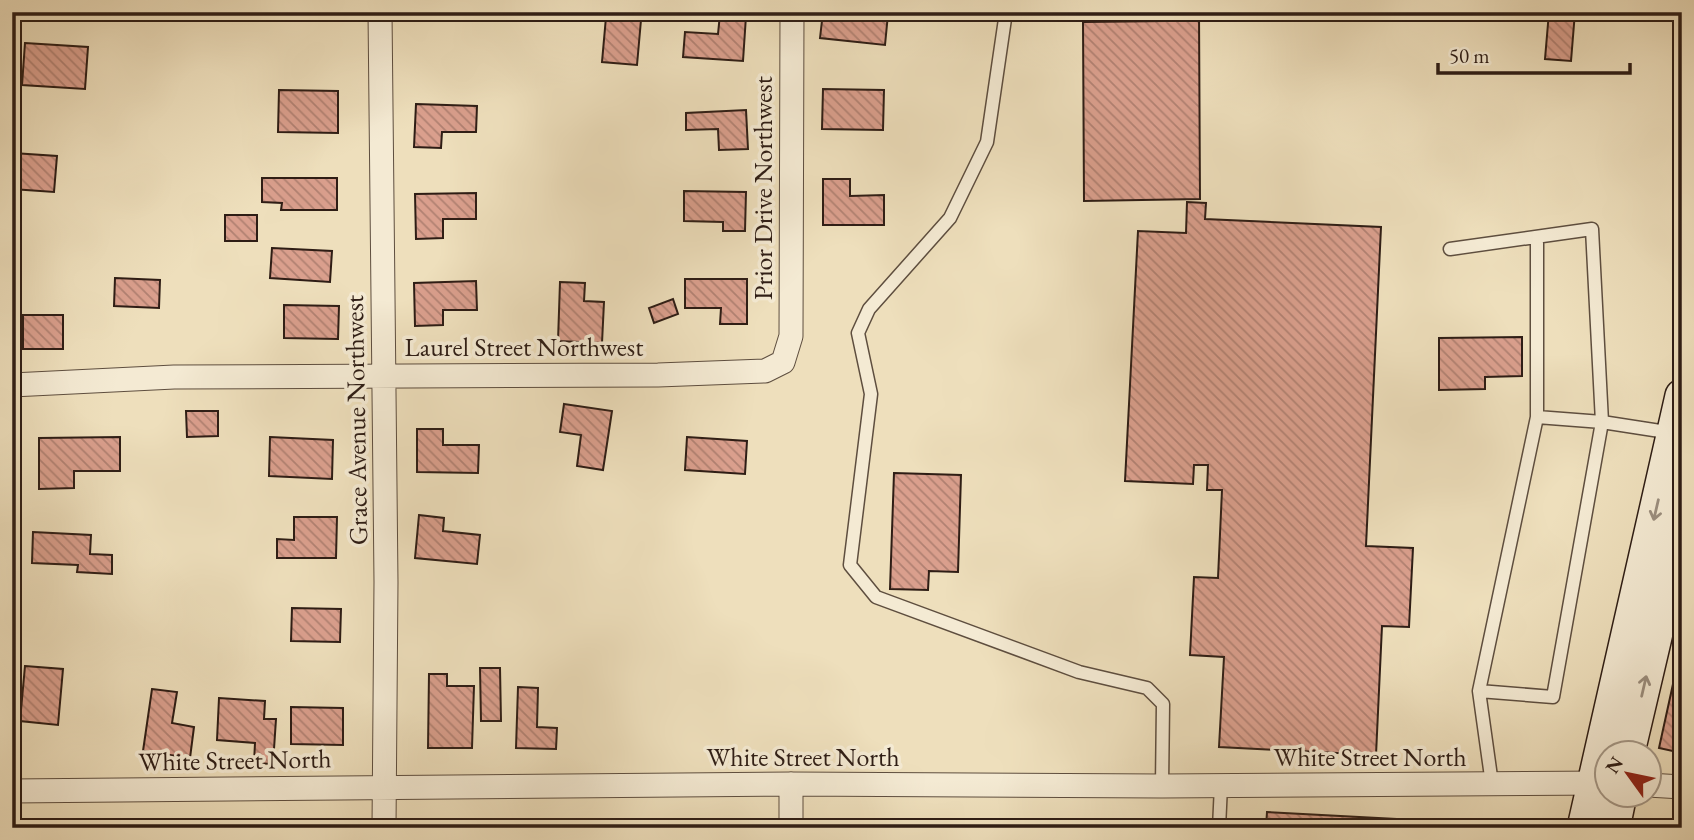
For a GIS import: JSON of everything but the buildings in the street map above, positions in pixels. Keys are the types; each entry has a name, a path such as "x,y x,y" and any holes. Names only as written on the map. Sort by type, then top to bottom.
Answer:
{"main road":[{"path":"1615,738 1682,396"},
{"path":"1631,738 1682,522"},
{"path":"1584,828 1595,808"},
{"path":"1610,808 1613,828"}],"street":[{"name":"Grace Avenue Northwest","path":"380,12 386,787 384,828"},
{"name":"Prior Drive Northwest","path":"783,362 791,336 792,12"},
{"name":"Laurel Street Northwest","path":"12,385 174,377 671,374 765,371 783,362"},
{"name":"White Street North","path":"12,791 791,784 1492,784 1592,787"},
{"path":"791,784 791,828"},
{"path":"1662,786 1682,788"}],"lane":[{"path":"1006,12 987,142 950,218 869,309 858,333 871,394 850,565 876,597 1079,672 1147,688 1163,704 1162,786"},
{"path":"1451,249 1592,229 1602,422 1553,697 1479,691"},
{"path":"1492,784 1479,691 1537,417 1537,237"},
{"path":"1537,417 1602,422 1674,433"},
{"path":"1219,828 1221,785"}]}
